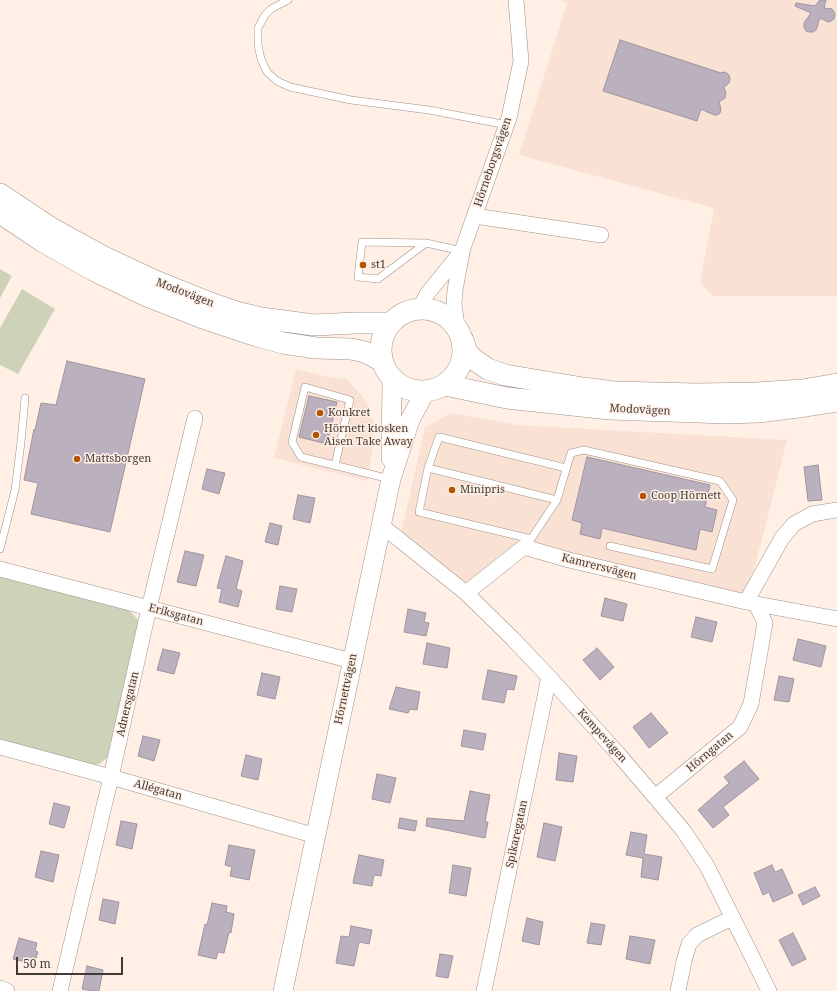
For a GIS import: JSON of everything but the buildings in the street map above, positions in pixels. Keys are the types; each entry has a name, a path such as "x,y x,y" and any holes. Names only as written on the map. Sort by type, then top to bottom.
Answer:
{"main road":[{"name":"Modovägen","path":"0,194 51,228 102,256 153,280 210,303 262,318 314,325 390,323"},
{"name":"Modovägen","path":"0,213 42,241 93,270 147,296 203,318 283,343 316,348 350,349 365,352 382,361"},
{"path":"420,308 434,310 447,317 460,333 464,353 461,365 454,377 445,385 435,390 425,392 405,388 392,381 382,361 380,347 384,334 390,323 399,315 409,310 420,308"},
{"name":"Modovägen","path":"460,333 468,354 488,368 505,375 583,388 606,391 690,394 757,394 803,390 837,384"},
{"name":"Modovägen","path":"445,385 507,398 610,409 727,413 758,412 837,401"}],"street":[{"name":"Hörneborgsvägen","path":"420,308 426,294 462,251 507,125 521,61 516,0"},
{"path":"475,216 601,235"},
{"path":"460,333 454,304 462,251"},
{"path":"391,479 392,381"},
{"name":"Hörnettvägen","path":"283,991 391,479 410,420 425,392"},
{"name":"Adnersgatan","path":"60,991 194,418"},
{"path":"751,603 782,538 794,524 812,514 837,510"},
{"name":"Kempevägen","path":"381,525 466,593 514,640 620,756 683,830 708,866 732,918 769,991"},
{"path":"466,593 528,543"},
{"name":"Kamrersvägen","path":"528,543 569,560 751,603 837,619"},
{"name":"Eriksgatan","path":"0,569 352,661"},
{"name":"Hörngatan","path":"655,797 740,727 751,704 765,623 751,603"},
{"name":"Spikaregatan","path":"484,991 549,677"},
{"name":"Allégatan","path":"0,747 111,777 316,836"},
{"path":"678,991 684,961 690,944 697,935 732,918"},
{"path":"0,988 7,991"}],"lane":[{"path":"288,0 271,9 264,15 258,28 258,44 261,59 267,72 277,81 290,87 351,100 429,110 507,125"},
{"path":"426,244 378,279 358,277 362,242 426,244 462,251"},
{"path":"335,465 350,400 305,387 292,442 301,457 391,479"},
{"path":"0,549 15,490 25,398"},
{"path":"566,468 439,437 428,468 419,512 528,543 557,500 571,453 584,450 720,481 732,500 712,569 610,546"},
{"path":"428,468 557,500"}],"shaded area":[{"path":"561,0 837,0 837,296 713,296 700,283 714,208 519,155 567,3"},
{"path":"296,369 329,377 347,379 366,401 375,425 368,481 274,458"},
{"path":"451,413 517,425 787,440 746,602 524,547 466,593 399,542 425,427"}],"green space":[{"path":"0,269 12,276 0,298"},
{"path":"22,289 55,309 18,374 0,365 0,328"},
{"path":"0,572 130,611 139,621 107,758 99,764 91,766 0,742"}],"place":[{"name":"st1","path":"363,265"},
{"name":"Konkret","path":"320,413"},
{"name":"Hörnett kiosken Aisen Take Away","path":"316,435"},
{"name":"Mattsborgen","path":"77,459"},
{"name":"Minipris","path":"452,490"},
{"name":"Coop Hörnett","path":"643,496"}]}
